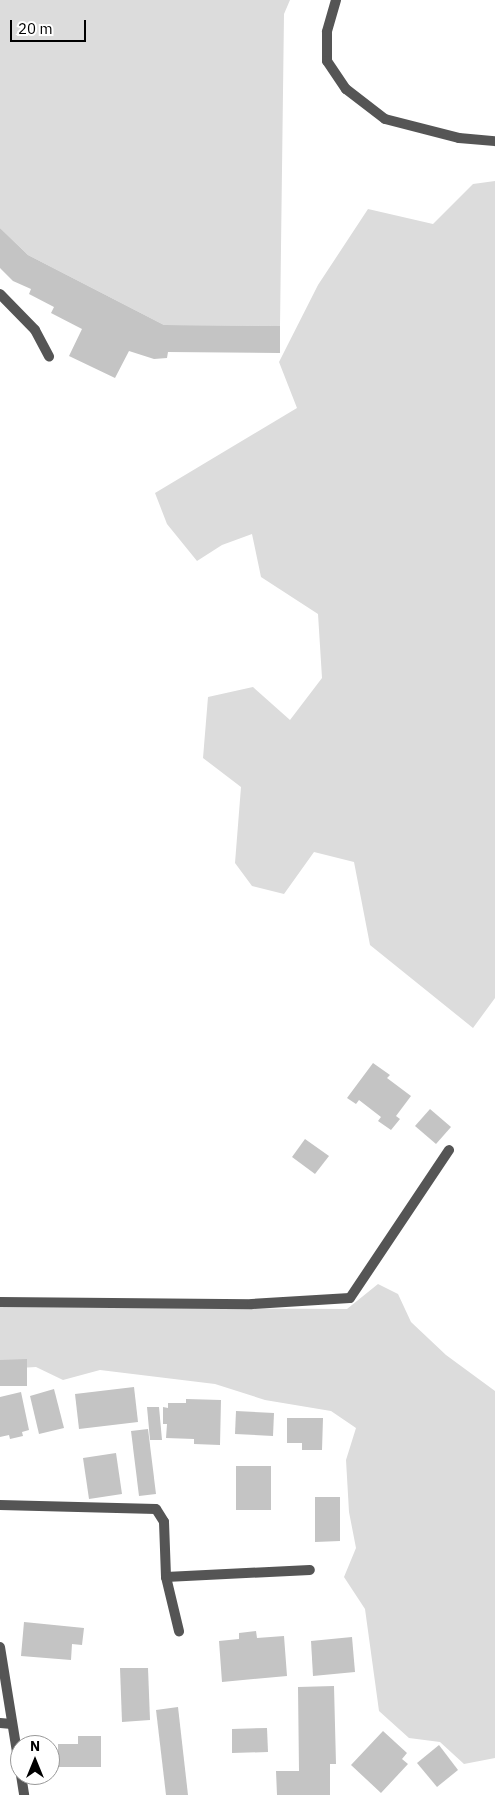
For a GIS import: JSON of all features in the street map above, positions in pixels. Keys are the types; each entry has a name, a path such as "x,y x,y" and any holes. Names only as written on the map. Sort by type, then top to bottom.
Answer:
{"street":[{"path":"336,0 328,32 328,61 346,90 386,118 459,138 495,141"},
{"path":"0,294 35,330 49,356"},
{"path":"0,1302 252,1304 350,1298 449,1150"},
{"path":"0,1505 156,1509 164,1522 166,1577 179,1631"},
{"path":"166,1577 310,1570"},
{"path":"0,1648 14,1735"},
{"path":"0,1723 12,1724"}],"shaded area":[{"path":"0,0 290,0 284,14 280,326 164,325 28,255 0,228"},
{"path":"495,181 495,998 473,1028 370,945 354,862 314,852 284,894 252,886 235,863 241,787 203,758 208,697 253,687 290,720 322,678 318,614 261,577 252,534 222,545 197,561 167,524 155,493 297,408 279,362 318,285 368,209 433,224 473,184"},
{"path":"378,1284 398,1294 411,1322 446,1355 495,1391 495,1758 464,1764 440,1742 409,1738 379,1711 365,1609 344,1577 356,1548 349,1512 346,1460 356,1428 331,1411 265,1400 215,1384 100,1370 63,1380 36,1367 0,1369 0,1307 347,1309"}],"building":[{"path":"0,228 28,255 164,325 280,326 280,353 168,352 167,358 154,359 129,351 115,378 69,356 82,329 51,313 54,307 29,294 31,289 13,281 0,268"},
{"path":"373,1063 390,1075 387,1078 411,1096 396,1116 400,1119 391,1130 378,1121 381,1117 359,1100 356,1104 347,1098"},
{"path":"430,1109 451,1127 436,1144 415,1126"},
{"path":"305,1139 329,1156 315,1174 292,1157"},
{"path":"27,1359 27,1386 0,1386 0,1360"},
{"path":"134,1387 138,1422 79,1429 75,1394"},
{"path":"54,1389 64,1428 39,1434 30,1396"},
{"path":"21,1392 29,1430 22,1432 23,1436 10,1439 9,1435 0,1437 0,1397"},
{"path":"186,1399 221,1400 220,1445 194,1444 194,1439 166,1438 167,1424 163,1424 163,1407 168,1408 168,1403 186,1403"},
{"path":"147,1407 159,1407 162,1440 150,1440"},
{"path":"236,1411 274,1413 273,1436 235,1434"},
{"path":"287,1418 323,1418 322,1450 302,1450 302,1443 287,1443"},
{"path":"148,1429 156,1494 139,1496 131,1431"},
{"path":"116,1453 122,1494 89,1499 83,1458"},
{"path":"236,1466 271,1466 271,1510 236,1510"},
{"path":"315,1497 340,1497 340,1541 315,1542"},
{"path":"24,1622 84,1628 82,1645 72,1644 71,1660 21,1656"},
{"path":"256,1631 257,1638 284,1636 287,1676 222,1682 219,1641 239,1639 239,1633"},
{"path":"352,1637 355,1672 313,1676 311,1641"},
{"path":"120,1668 148,1668 150,1720 122,1722"},
{"path":"334,1686 336,1764 330,1764 330,1795 277,1795 276,1771 299,1771 298,1687"},
{"path":"178,1707 188,1795 166,1795 156,1710"},
{"path":"267,1728 268,1752 232,1753 232,1729"},
{"path":"383,1731 407,1753 402,1759 408,1764 381,1793 351,1765"},
{"path":"78,1736 101,1736 101,1767 60,1767 60,1744 78,1744"},
{"path":"439,1745 458,1770 437,1787 417,1763"}]}
